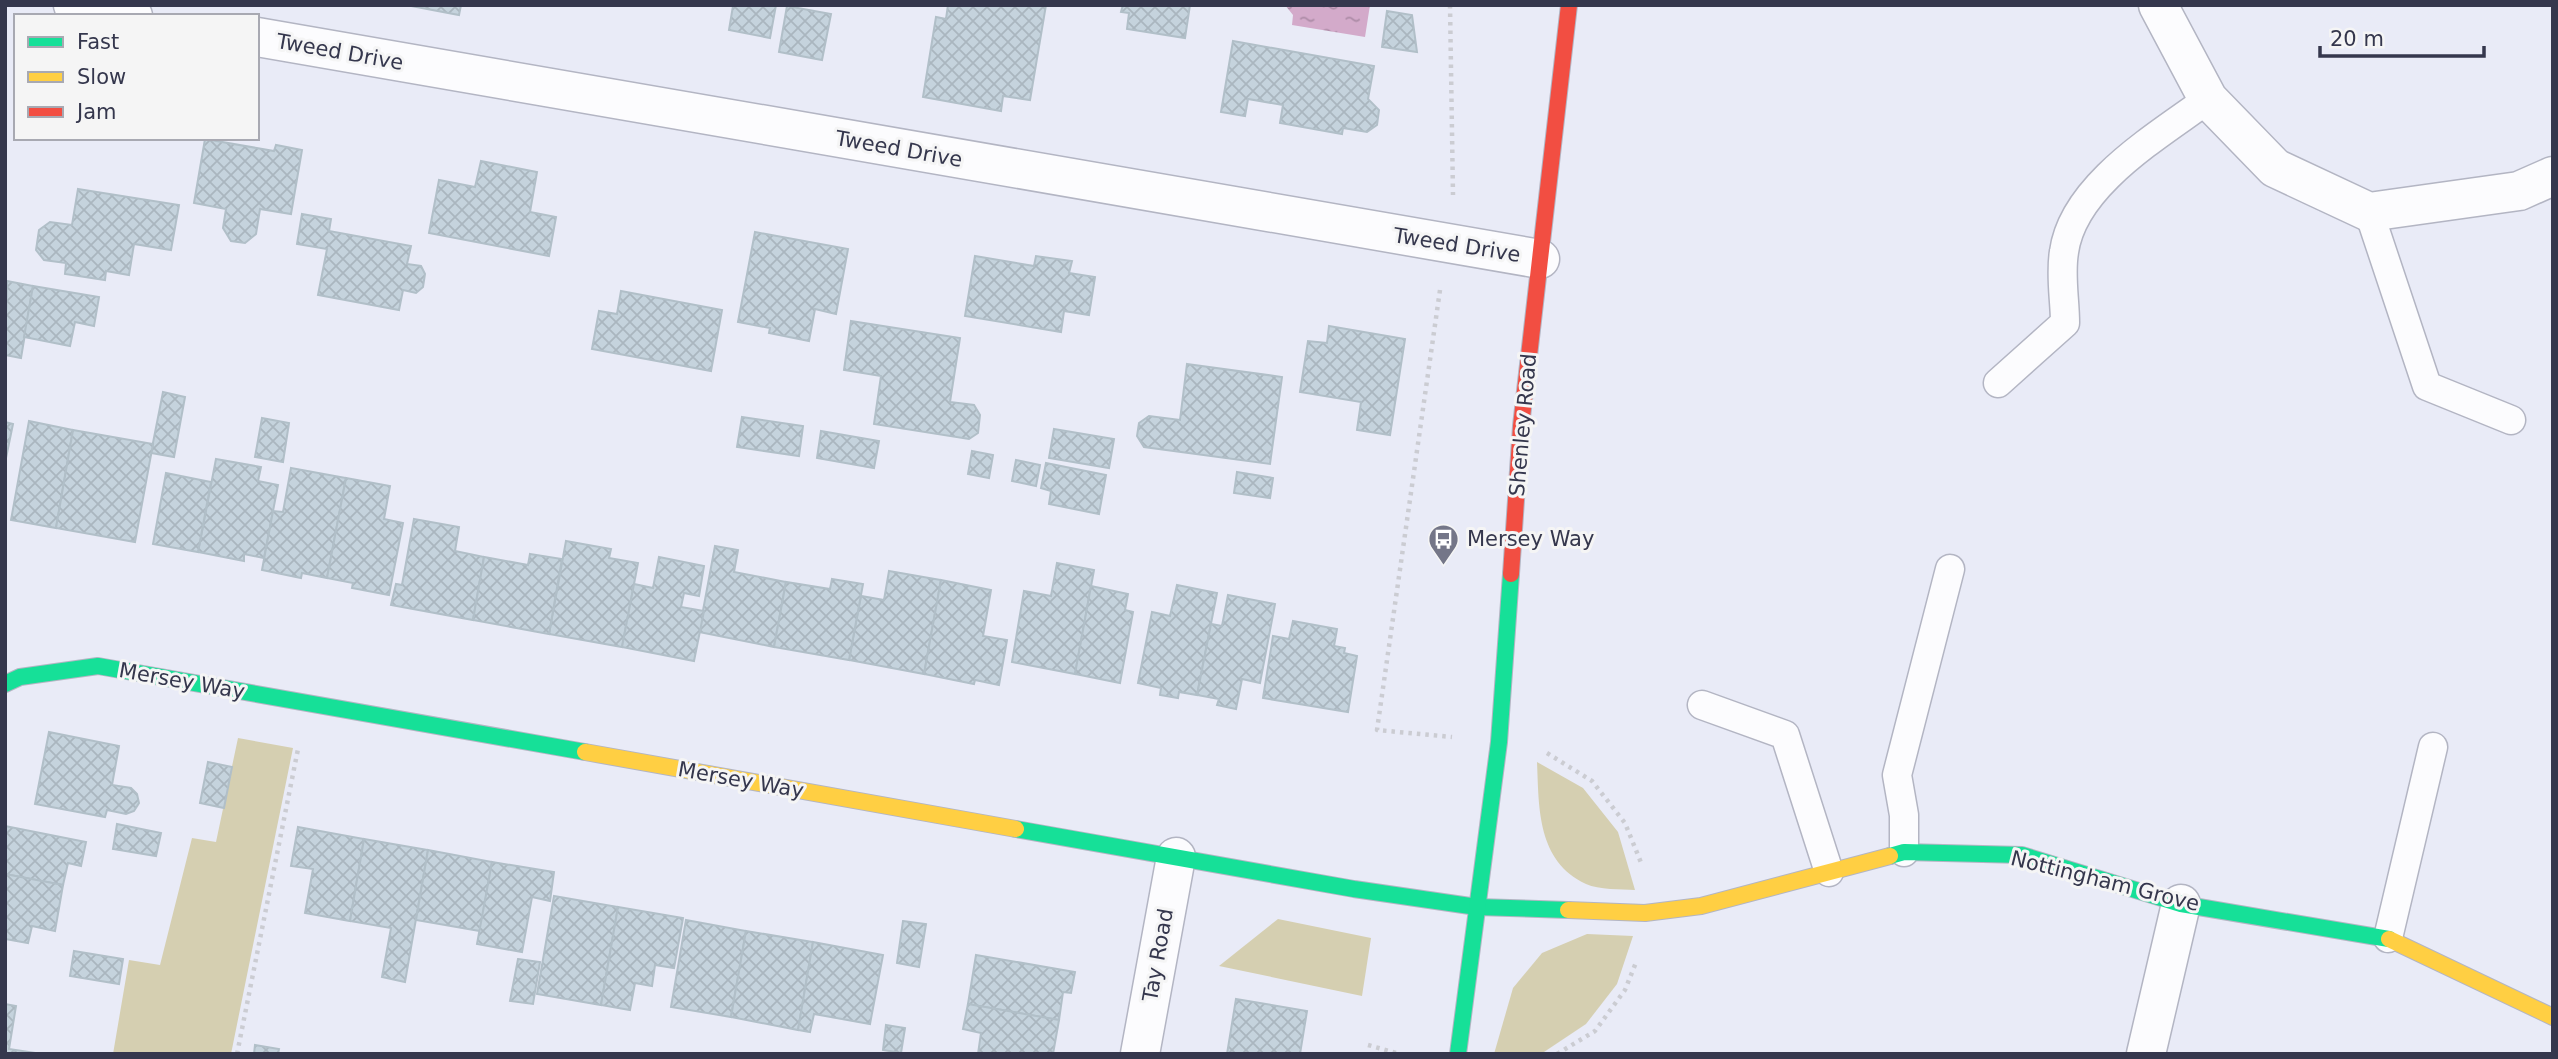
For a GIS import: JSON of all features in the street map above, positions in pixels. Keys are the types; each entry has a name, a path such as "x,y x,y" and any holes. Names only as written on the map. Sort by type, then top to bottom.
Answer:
{"street":[{"path":"73,5 122,14"},
{"name":"Shenley Road","path":"1458,1054 1499,742 1521,426 1569,5"},
{"path":"2158,5 2208,99 2275,168 2369,212 2519,191 2553,176"},
{"name":"Tweed Drive","path":"259,37 1540,259"},
{"name":"Mersey Way","path":"5,684 20,677 98,666 1354,889 1477,907"},
{"name":"Nottingham Grove","path":"1477,907 1645,913 1701,906 1904,852 2022,855 2181,904 2388,938 2553,1017"},
{"name":"Tay Road","path":"1140,1054 1176,857"},
{"path":"2146,1054 2181,904"}],"lane":[{"path":"1998,383 2065,323 2064,252 2081,205 2126,159 2208,99"},
{"path":"2369,212 2427,386 2511,419"},
{"path":"1904,852 1904,816 1897,775 1950,569"},
{"path":"1702,705 1786,735 1829,872"},
{"path":"2388,938 2433,747"}],"path":[{"path":"1450,5 1453,191 1377,730 1499,742"},
{"path":"237,1054 300,743"},
{"path":"1557,1054 1595,1031 1625,990 1644,944 1645,913"},
{"path":"1368,1045 1400,1054"}],"shaded area":[{"path":"238,738 293,748 231,1054 113,1054 129,960 160,965 192,838 216,842"},
{"path":"1537,762 1583,788 1618,832 1635,890 1591,886 1570,874 1558,862 1549,847 1540,815"},
{"path":"1278,919 1371,938 1362,996 1219,966"},
{"path":"1587,934 1633,936 1617,984 1586,1024 1541,1054 1494,1054 1513,988 1542,953"}],"water":[{"path":"1285,5 1370,5 1365,37 1292,25 1293,15"}],"building":[{"path":"406,5 461,5 459,15"},
{"path":"729,5 776,5 770,38 729,30 733,6"},
{"path":"948,5 1046,5 1030,100 1003,96 1001,111 923,97 936,17 946,19"},
{"path":"1123,5 1190,5 1185,38 1127,29 1129,13 1121,12"},
{"path":"787,6 831,14 822,60 779,52"},
{"path":"1387,11 1412,15 1417,52 1382,47"},
{"path":"1233,41 1374,66 1368,99 1379,110 1377,125 1367,132 1343,128 1342,134 1280,123 1283,105 1248,99 1245,116 1221,112"},
{"path":"205,140 274,151 276,145 302,150 291,214 260,209 256,234 245,243 231,241 223,228 226,209 194,203"},
{"path":"481,161 537,172 530,212 556,217 549,256 429,233 439,180 475,187"},
{"path":"78,189 179,205 171,250 134,244 129,275 106,271 105,280 65,274 66,263 44,260 36,250 39,230 50,222 72,225"},
{"path":"302,214 331,219 329,231 411,246 407,264 421,266 425,274 423,287 416,293 403,290 399,310 318,295 327,249 297,244"},
{"path":"755,232 848,249 836,314 815,309 809,341 769,333 770,328 738,322"},
{"path":"975,256 1034,266 1036,256 1072,261 1069,273 1095,277 1089,315 1064,311 1061,332 965,316"},
{"path":"7,281 33,286 21,358 5,355"},
{"path":"33,286 99,297 94,326 75,322 70,346 24,337"},
{"path":"621,291 722,310 711,371 592,349 599,311 617,314"},
{"path":"851,321 960,338 950,402 974,405 980,415 978,433 969,439 874,424 881,376 844,370"},
{"path":"1329,326 1405,339 1390,435 1357,430 1361,402 1300,392 1308,341 1327,343"},
{"path":"1187,364 1282,377 1270,464 1144,447 1137,436 1139,423 1149,416 1180,420"},
{"path":"163,392 185,397 174,457 151,453"},
{"path":"742,417 803,426 799,456 737,447"},
{"path":"262,418 289,423 283,462 255,457"},
{"path":"29,421 73,430 56,528 11,520"},
{"path":"5,422 13,424 5,463"},
{"path":"1054,429 1114,439 1109,468 1049,458"},
{"path":"73,430 153,444 135,542 56,528"},
{"path":"821,431 879,441 874,468 817,458"},
{"path":"972,451 993,455 989,478 968,474"},
{"path":"216,459 261,467 258,481 278,485 264,558 244,554 244,561 198,552"},
{"path":"1016,460 1040,465 1036,486 1012,481"},
{"path":"1046,463 1106,475 1099,514 1049,504 1051,491 1041,488"},
{"path":"291,468 346,478 327,578 302,573 301,578 262,570 273,511 283,512"},
{"path":"1237,472 1273,478 1270,498 1234,493"},
{"path":"166,473 211,482 198,552 153,544"},
{"path":"346,478 390,486 384,519 403,523 389,595 352,588 353,583 327,578"},
{"path":"414,519 459,527 455,551 484,557 473,620 391,605 396,584 402,585"},
{"path":"566,541 611,549 609,558 638,563 622,647 549,634"},
{"path":"715,546 738,550 734,572 786,582 774,647 699,632"},
{"path":"530,554 562,559 549,634 473,620 484,557 528,565"},
{"path":"659,557 704,566 699,596 684,593 681,607 704,611 694,661 622,647 634,584 653,588"},
{"path":"1057,563 1094,570 1075,674 1012,662 1024,591 1051,596"},
{"path":"889,571 941,580 924,674 849,660 861,596 884,600"},
{"path":"832,579 863,584 849,660 774,647 786,582 830,589"},
{"path":"941,580 991,590 983,636 1007,640 999,685 975,680 974,684 924,674"},
{"path":"1177,585 1217,593 1197,695 1179,692 1178,698 1160,695 1161,688 1138,683 1152,612 1170,616"},
{"path":"1091,586 1128,594 1125,610 1133,612 1120,683 1075,674"},
{"path":"1228,595 1275,604 1260,683 1242,679 1236,709 1217,705 1219,699 1197,695 1211,624 1222,626"},
{"path":"1293,621 1337,629 1334,646 1345,648 1344,653 1357,656 1348,712 1263,698 1273,636 1289,639"},
{"path":"49,732 119,746 112,785 131,788 137,794 139,803 134,811 126,814 107,810 105,817 35,804"},
{"path":"208,762 232,767 224,808 200,803"},
{"path":"117,824 161,833 156,856 113,849"},
{"path":"5,826 86,842 81,866 68,863 63,885 5,874"},
{"path":"298,827 364,839 350,921 305,913 313,869 291,866"},
{"path":"364,839 428,850 405,982 382,977 391,928 350,921"},
{"path":"428,850 492,862 480,931 416,920"},
{"path":"492,862 554,872 550,901 532,897 522,952 477,944"},
{"path":"5,874 63,885 55,931 32,926 28,943 5,939"},
{"path":"554,896 618,907 601,1005 537,994"},
{"path":"618,907 683,918 674,968 655,965 652,986 635,983 630,1010 601,1005"},
{"path":"686,920 746,931 731,1017 671,1007"},
{"path":"903,921 926,924 919,967 897,963"},
{"path":"746,931 813,942 798,1030 731,1017"},
{"path":"813,942 883,955 870,1024 814,1014 810,1032 798,1030"},
{"path":"74,951 123,959 119,984 70,976"},
{"path":"976,955 1075,972 1071,993 1063,992 1059,1020 968,1004"},
{"path":"518,959 540,962 533,1004 510,1001"},
{"path":"1236,999 1307,1011 1300,1054 1227,1054"},
{"path":"5,1004 16,1006 9,1049 42,1054 5,1054"},
{"path":"968,1004 1059,1020 1053,1054 978,1054 981,1033 963,1029"},
{"path":"886,1025 905,1028 901,1053 883,1050"},
{"path":"255,1045 279,1049 278,1054 254,1054"}],"traffic: fast":[{"path":"1458,1054 1499,742 1511,574"},
{"path":"5,684 20,677 98,666 585,752"},
{"path":"1016,829 1354,889 1477,907 1568,910"},
{"path":"1890,856 1904,852 2022,855 2181,904 2389,939"}],"traffic: slow":[{"path":"585,752 1016,829"},
{"path":"1568,910 1645,913 1701,906 1890,856"},
{"path":"2389,939 2553,1017"}],"traffic: jam":[{"path":"1511,574 1521,426 1569,5"}],"place":[{"name":"Mersey Way","path":"1444,566"}]}
